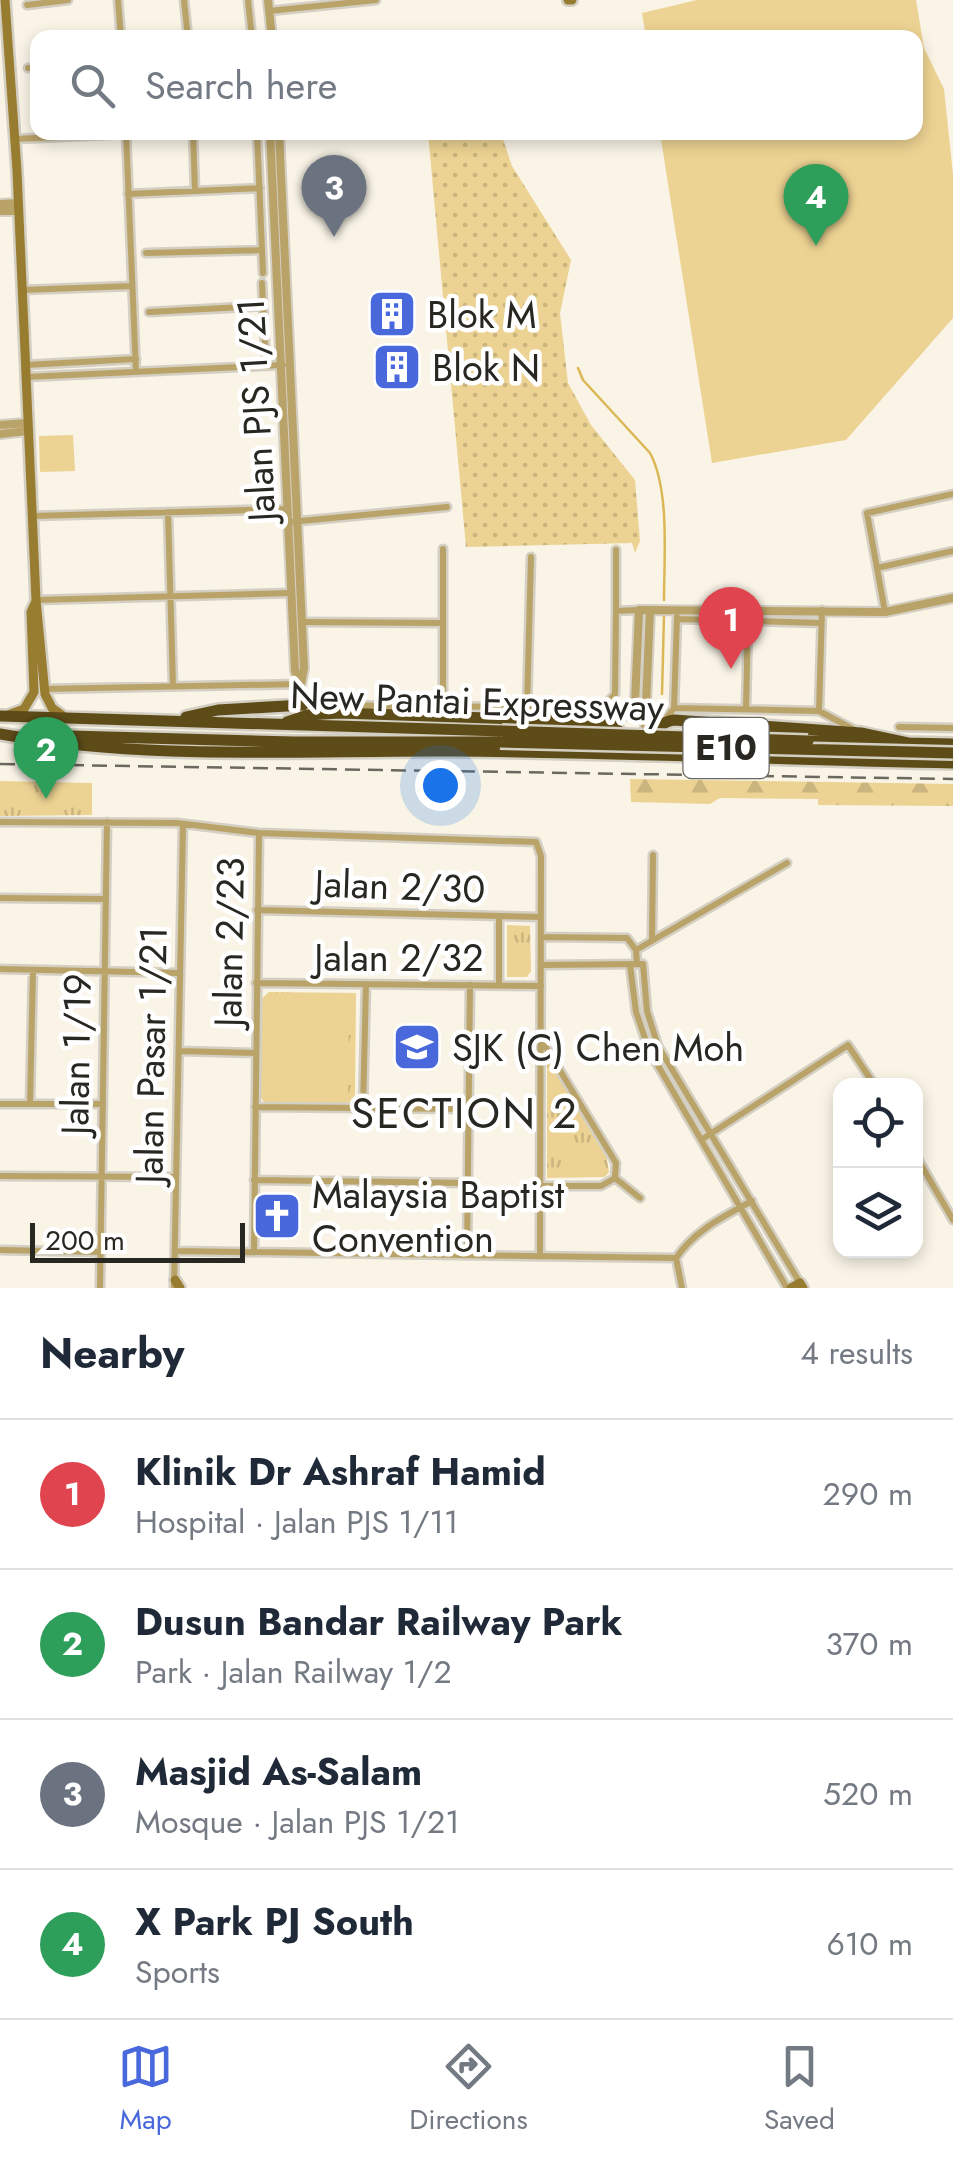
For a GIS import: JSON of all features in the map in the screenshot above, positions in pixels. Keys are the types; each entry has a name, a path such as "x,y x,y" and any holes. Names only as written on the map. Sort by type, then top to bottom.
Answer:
{"highway":[{"path":"168,721 218,710 302,706"},
{"path":"278,725 308,715 340,713 611,722 618,730 617,740 598,754"},
{"name":"New Pantai Expressway","path":"3,716 953,744"},
{"path":"677,756 658,743 663,722 862,733 908,743"},
{"name":"New Pantai Expressway","path":"0,734 953,753"},
{"path":"0,734 48,743 137,750 598,754 953,763"}],"main road":[{"path":"5,0 36,600 44,689 52,708 66,718"},
{"path":"3,716 24,708 34,692 31,612 36,600"}],"street":[{"path":"27,5 68,0"},
{"path":"118,0 120,30"},
{"path":"184,0 187,30"},
{"path":"248,0 251,30"},
{"path":"268,0 271,30"},
{"path":"269,11 376,0"},
{"path":"0,89 12,89"},
{"path":"14,139 30,138"},
{"path":"126,140 136,372"},
{"path":"193,140 195,191"},
{"path":"257,140 266,366"},
{"name":"Jalan PJS 1/21","path":"271,140 302,622 302,706"},
{"name":"Jalan PJS 1/21","path":"279,140 296,670 301,684"},
{"path":"128,194 260,188"},
{"path":"0,208 18,207"},
{"path":"146,253 262,250"},
{"path":"22,290 132,286"},
{"path":"149,312 264,306"},
{"path":"25,364 136,360"},
{"path":"26,377 285,365"},
{"path":"0,426 27,427"},
{"path":"0,434 27,427"},
{"path":"885,612 867,513 953,494"},
{"path":"294,521 447,506"},
{"path":"32,516 290,509"},
{"path":"168,512 173,686"},
{"path":"442,706 443,549"},
{"path":"302,706 596,710 608,705 614,694 616,550"},
{"path":"877,568 953,551"},
{"path":"526,708 531,556"},
{"path":"36,600 293,593"},
{"path":"616,611 885,612 953,598"},
{"path":"663,722 674,708 678,609"},
{"path":"611,722 630,712 635,703 639,610"},
{"path":"598,754 634,746 645,729 650,610"},
{"path":"819,711 822,610"},
{"path":"677,620 821,622"},
{"path":"746,709 748,621"},
{"path":"302,622 443,623"},
{"path":"44,689 301,684"},
{"path":"674,708 819,711 862,733"},
{"path":"899,727 953,728"},
{"path":"0,822 183,824 259,833 531,840 538,844 542,856 540,1256"},
{"name":"Jalan 1/19","path":"100,1288 107,822"},
{"name":"Jalan Pasar 1/21","path":"176,1285 183,824"},
{"name":"Jalan 2/23","path":"254,1252 259,833"},
{"path":"652,941 653,855"},
{"path":"636,950 788,862"},
{"path":"0,898 106,899"},
{"name":"Jalan 2/30","path":"257,910 541,917"},
{"path":"499,986 500,916"},
{"path":"541,937 627,938 636,950 641,1033 741,1207 795,1287"},
{"path":"541,965 637,964"},
{"path":"637,964 658,1046 752,1200 795,1287"},
{"path":"0,969 180,973"},
{"path":"30,1104 33,970"},
{"name":"Jalan 2/32","path":"256,984 541,986"},
{"path":"363,1109 366,984"},
{"path":"467,1255 470,985"},
{"path":"541,1039 616,1163 615,1178"},
{"path":"701,1140 848,1045 870,1078"},
{"name":"Jalan 2/23","path":"179,1051 254,1052"},
{"path":"0,1104 103,1104"},
{"path":"254,1107 468,1109"},
{"path":"923,1168 953,1220"},
{"path":"0,1176 176,1178"},
{"path":"540,1186 602,1186 615,1178"},
{"path":"615,1178 640,1198"},
{"path":"254,1180 468,1183"},
{"path":"682,1288 676,1258 693,1235 752,1200"},
{"path":"0,1250 100,1252"},
{"path":"175,1251 676,1258"}],"green space":[{"path":"697,0 916,0 921,30 645,30 642,13"},
{"path":"923,42 944,89 953,174 953,318 846,440 712,463 661,140 923,140"},
{"path":"429,140 503,140 512,166 571,260 560,313 568,383 591,425 635,480 640,541 635,553 632,543 466,547"},
{"path":"73,435 75,471 40,472 39,436"},
{"path":"630,779 953,784 953,806 818,805 818,799 720,798 710,804 631,802"},
{"path":"0,781 92,783 92,815 0,816"},
{"path":"507,925 530,926 531,971 527,977 507,977"},
{"path":"269,992 356,993 355,1104 265,1103 260,1097 261,999"},
{"path":"273,999 349,1000 348,1096 272,1094"},
{"path":"547,1057 606,1154 609,1172 605,1177 547,1178"}],"waterway":[{"path":"578,368 583,380 650,453 656,468 664,525 664,600"},
{"path":"662,694 664,615"}],"railway":[{"path":"0,764 953,779"}],"place":[{"name":"Masjid As-Salam","path":"334,237"},
{"name":"X Park PJ South","path":"816,246"},
{"name":"Blok M","path":"392,314"},
{"name":"Blok N","path":"397,367"},
{"name":"Klinik Dr Ashraf Hamid","path":"731,669"},
{"name":"Dusun Bandar Railway Park","path":"46,799"},
{"name":"SJK (C) Chen Moh","path":"417,1047"},
{"name":"Malaysia Baptist Convention","path":"277,1216"}],"district":[{"name":"SECTION 2","path":"465,1113"}]}
